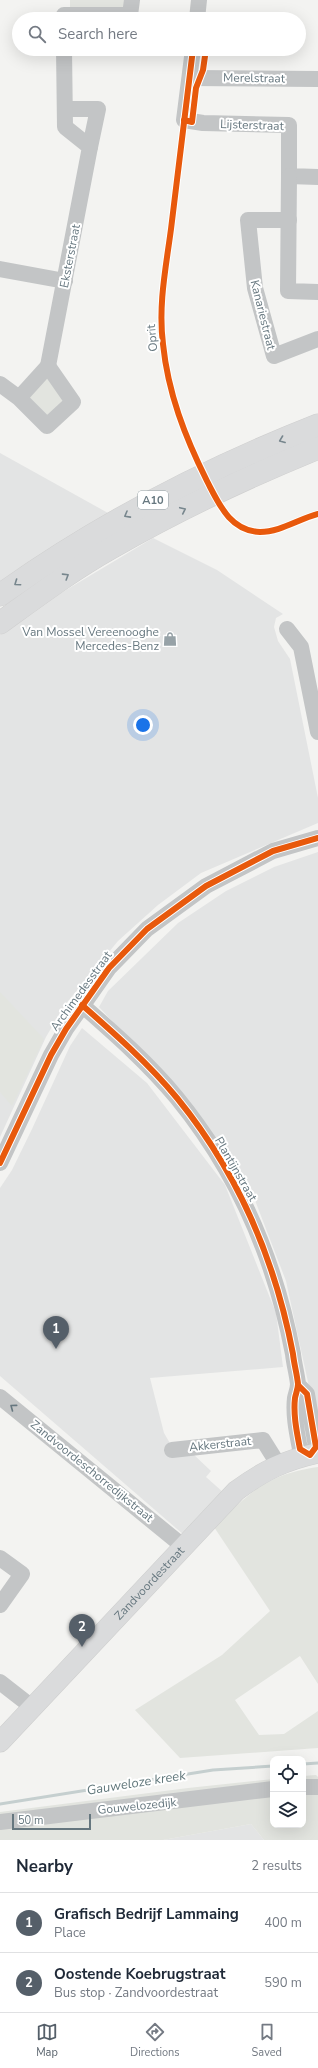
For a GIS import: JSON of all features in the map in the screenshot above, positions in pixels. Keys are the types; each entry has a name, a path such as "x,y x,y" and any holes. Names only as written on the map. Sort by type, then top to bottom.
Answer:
{"highway":[{"name":"A10","path":"0,595 96,532 155,499 276,442 318,425"},
{"name":"A10","path":"0,623 51,586 124,541 172,515 318,448"}],"main road":[{"name":"Zandvoordestraat","path":"0,1742 236,1491 258,1474 278,1464 314,1454"}],"street":[{"path":"130,12 132,0"},
{"path":"198,12 199,0"},
{"path":"64,11 80,12"},
{"path":"64,56 65,127 90,147"},
{"path":"190,78 192,56"},
{"name":"Merelstraat","path":"190,78 318,79"},
{"name":"Lijsterstraat","path":"190,78 184,120 203,123 289,125 289,176"},
{"name":"Eksterstraat","path":"48,366 98,109 65,109"},
{"path":"318,177 289,176 288,291 318,292"},
{"name":"Kanariestraat","path":"289,220 248,220 254,288 274,356 318,339"},
{"path":"0,269 65,281"},
{"path":"0,384 19,398 48,426 74,402 48,366 19,398"},
{"path":"287,629 301,647 318,732"},
{"name":"Archimedesstraat","path":"0,1163 58,1041 109,968 147,929 206,886 273,851 318,838"},
{"name":"Plantijnstraat","path":"82,1005 121,1038 177,1098 235,1183 258,1233 274,1273 282,1303 298,1385 295,1399 300,1449 314,1454"},
{"name":"Zandvoordeschorredijkstraat","path":"0,1397 184,1547"},
{"name":"Akkerstraat","path":"172,1450 263,1440 278,1464"},
{"path":"0,1558 22,1574 0,1605"},
{"path":"0,1682 32,1707"},
{"path":"306,1787 318,1787"},
{"name":"Gouwelozedijk","path":"0,1822 270,1790"}],"shaded area":[{"path":"70,0 128,0 127,9 70,9"},
{"path":"46,377 67,400 49,418 27,397"},
{"path":"0,453 108,513 0,584"},
{"path":"153,538 217,570 283,614 276,618 274,627 278,641 290,659 318,798 318,823 201,873 158,905 118,941 64,1006 46,1037 0,1137 0,635 46,602"},
{"path":"318,852 318,1428 286,1281 251,1190 199,1114 99,1007 108,991 178,923 226,891 274,867"},
{"path":"0,992 44,1039 12,1106 0,1092"},
{"path":"82,1028 147,1083 225,1185 276,1313 283,1367 150,1378 164,1433 171,1445 192,1453 211,1471 206,1477 224,1493 184,1535 0,1376 0,1188 12,1170 70,1046"},
{"path":"318,1467 318,1684 300,1656 235,1700 259,1735 284,1734 318,1711 318,1748 180,1758 135,1710 222,1655 270,1611 214,1527 249,1495 272,1480 300,1470"},
{"path":"316,1775 318,1777 318,1840 264,1840 251,1824 163,1840 0,1840 0,1812 188,1788 270,1779 270,1828 306,1828 306,1776"},
{"path":"251,1824 264,1840 163,1840"}],"waterway":[{"name":"Gauweloze kreek","path":"306,1764 318,1763"},
{"name":"Gauweloze kreek","path":"0,1804 213,1770 270,1766"}],"cycle path":[{"name":"Oprit","path":"192,56 161,315 165,362 173,397 185,431 211,490 221,507 233,521 241,527 260,532 282,528 318,514"},
{"path":"184,120 192,122 196,88 203,70 205,56"},
{"path":"0,1163 51,1055 66,1029 109,968 147,929 206,886 273,851 318,838"},
{"path":"82,1005 119,1038 166,1085 199,1127 219,1157 236,1187 252,1219 265,1251 276,1285 298,1380 295,1398 295,1411 300,1449 310,1455 316,1447 307,1394 298,1385"}],"place":[{"name":"Van Mossel Vereenooghe Mercedes-Benz","path":"170,639"},
{"name":"Grafisch Bedrijf Lammaing","path":"56,1349"},
{"name":"Oostende Koebrugstraat","path":"82,1647"}]}
